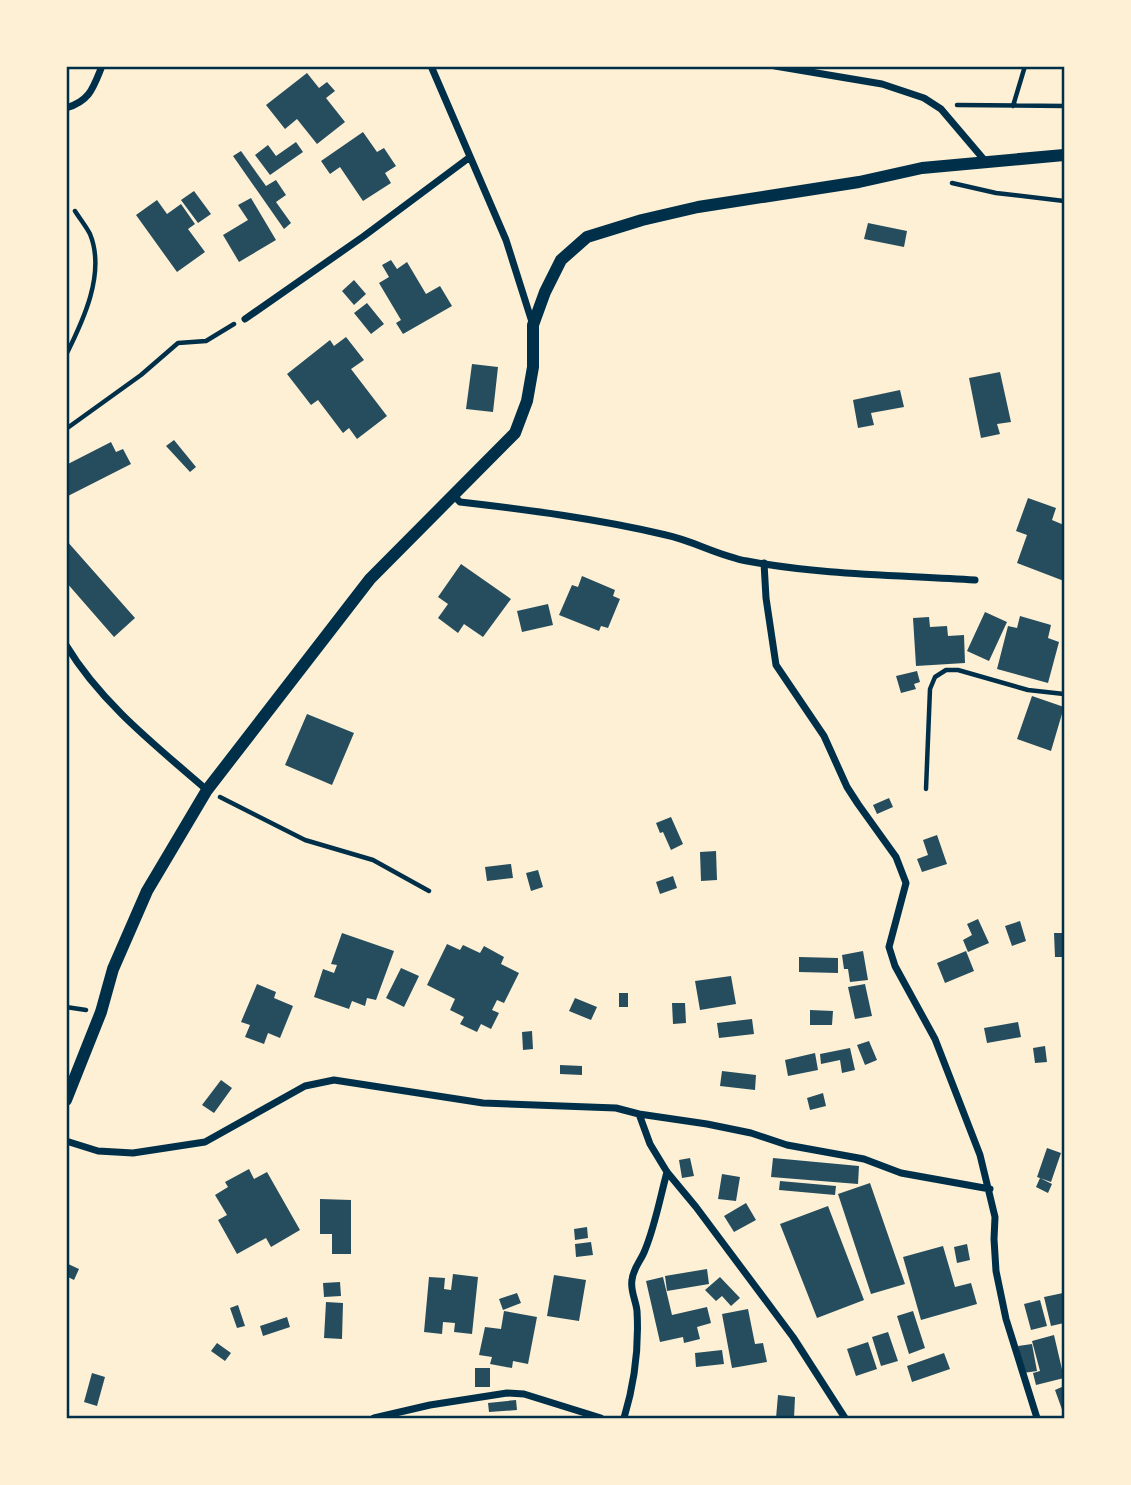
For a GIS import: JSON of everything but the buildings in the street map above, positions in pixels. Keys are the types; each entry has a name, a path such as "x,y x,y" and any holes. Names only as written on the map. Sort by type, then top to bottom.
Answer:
{"street":[{"path":"66,108 78,105 89,95 102,66"},
{"path":"66,1100 101,1012 113,970 147,891 206,790 370,579 515,433 527,401 533,367 533,326 506,240 431,66"},
{"path":"775,66 882,84 907,91 935,104 986,162"},
{"path":"533,326 545,292 561,260 587,237 698,207 859,182 922,168 1065,155"},
{"path":"245,319 364,236 470,157"},
{"path":"452,495 460,502 526,510 663,534 746,561 807,569 975,580"},
{"path":"764,563 766,598 776,665 824,736 852,796 897,858 905,883 889,947 895,966 919,1006 944,1062 990,1189 995,1217 998,1283 1006,1319 1037,1419"},
{"path":"68,648 133,727 206,790"},
{"path":"66,1141 98,1151 133,1153 205,1142 304,1086 334,1080 483,1103 616,1108 751,1133 787,1144 854,1157 901,1173 990,1189"},
{"path":"639,1114 650,1144 667,1172 793,1337 845,1419"},
{"path":"624,1419 634,1370 637,1310 631,1283 634,1269 644,1253 651,1233 667,1172"},
{"path":"374,1419 430,1405 507,1393 524,1394 601,1419"}],"path":[{"path":"1013,106 1025,66"},
{"path":"935,104 1065,106"},
{"path":"922,168 953,183 996,194 1065,201"},
{"path":"66,355 79,329 92,288 95,255 89,234 75,211"},
{"path":"66,429 151,367 178,343 206,341 245,319"},
{"path":"926,789 930,689 935,677 946,670 958,670 1028,690 1065,694"},
{"path":"206,790 305,840 373,860 429,891"}]}
